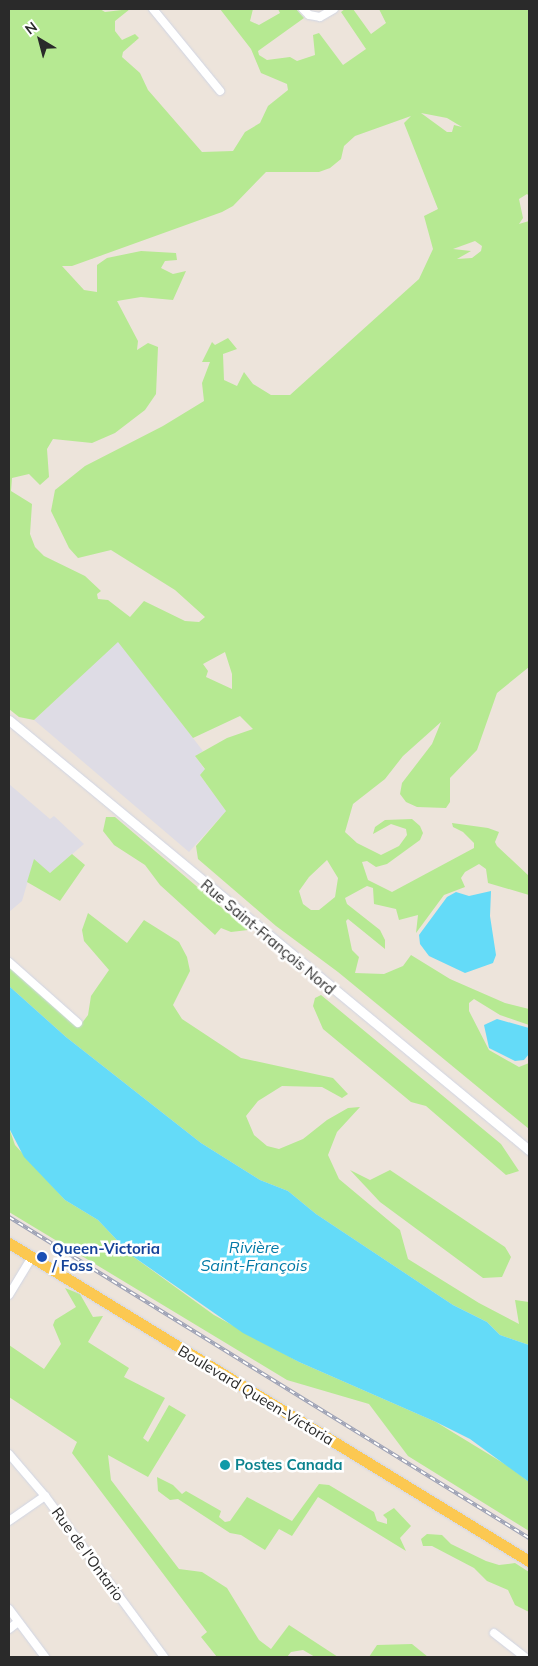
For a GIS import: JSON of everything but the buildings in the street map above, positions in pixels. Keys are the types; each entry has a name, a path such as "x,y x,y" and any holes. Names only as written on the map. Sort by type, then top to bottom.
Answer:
{"main road":[{"name":"Boulevard Queen-Victoria","path":"9,1243 529,1561"}],"street":[{"path":"153,9 220,91"},
{"path":"304,9 309,15 320,17 334,9"},
{"name":"Rue Saint-François Nord","path":"9,720 529,1150"},
{"path":"9,962 78,1023"},
{"path":"9,1295 32,1257"},
{"name":"Rue de l'Ontario","path":"9,1454 45,1496 164,1657"},
{"path":"9,1521 45,1496"},
{"path":"9,1609 45,1657"},
{"path":"9,1629 18,1622"},
{"path":"494,1633 525,1657"}],"shaded area":[{"path":"118,641 203,751 195,756 205,770 200,775 226,811 189,852 34,720"},
{"path":"9,784 50,819 54,816 84,844 50,873 34,860 22,901 9,912"}],"green space":[{"path":"9,9 100,9 105,12 130,9 115,21 115,31 122,40 135,34 139,38 123,52 122,57 140,73 148,90 202,152 233,151 245,132 260,123 268,106 288,90 287,84 261,73 251,49 220,9 253,9 250,21 259,25 280,13 278,9 296,9 304,18 258,51 259,55 267,60 290,57 297,61 315,55 313,35 319,33 343,65 366,49 341,12 345,9 353,9 371,34 386,23 379,9 529,9 529,196 527,194 519,199 523,218 519,224 529,221 529,667 497,693 477,750 450,778 450,802 446,808 417,807 406,802 400,794 402,783 432,744 441,722 403,756 385,779 353,804 345,832 357,843 381,855 399,846 407,835 406,829 391,824 373,834 375,827 385,820 412,819 420,826 423,833 420,840 387,864 376,867 367,861 362,862 368,880 392,892 474,848 474,843 463,832 453,827 452,823 488,828 499,832 495,842 497,846 529,876 529,895 488,883 486,869 479,864 465,872 461,878 465,887 444,895 416,933 418,915 399,920 396,909 374,904 373,888 367,886 345,898 347,904 380,930 385,940 385,949 348,919 346,921 352,950 359,957 355,973 384,974 403,966 411,955 450,979 505,1003 529,1009 529,1025 500,1015 474,999 469,1003 469,1011 489,1050 519,1067 529,1063 529,1129 338,972 276,926 198,859 196,846 226,811 200,775 205,769 195,756 227,738 253,729 240,716 193,738 118,642 34,720 19,717 9,709","holes":["421,113 447,118 462,127 454,125 452,132 447,132","411,116 404,123 438,209 424,216 433,249 419,279 290,395 271,395 253,384 244,372 237,386 224,380 223,354 237,349 228,338 215,345 212,342 202,362 210,362 202,383 204,401 163,426 85,466 55,490 51,511 69,548 78,558 111,550 175,590 205,617 199,622 185,621 144,601 130,617 108,600 98,599 97,594 101,591 85,576 44,556 35,547 30,534 32,504 11,491 12,478 29,474 40,485 49,477 47,449 53,439 92,443 115,433 145,410 156,394 158,347 148,343 137,350 138,341 117,301 141,297 173,300 186,271 173,274 161,268 165,261 177,260 176,253 141,251 107,258 97,265 97,292 84,290 62,266 72,266 222,212 233,206 266,172 319,172 330,168 341,159 344,146 355,136","475,241 482,246 481,251 472,258 457,259 471,251 453,249","225,652 232,674 232,689 206,677 208,671 203,664","327,860 338,878 335,897 319,910 311,910 303,904 299,891 309,877"]},
{"path":"106,817 115,817 248,930 231,932 221,928 215,935 160,885 145,865 114,845 103,831"},
{"path":"72,854 85,865 60,901 27,882 34,859 50,873"},
{"path":"88,913 127,943 144,920 179,942 187,957 190,971 173,1005 182,1019 241,1058 333,1078 348,1094 342,1098 322,1087 282,1086 258,1101 246,1116 254,1135 267,1146 279,1149 303,1139 327,1120 348,1108 360,1107 337,1132 328,1155 339,1179 400,1230 408,1259 479,1303 519,1324 515,1300 529,1302 529,1345 500,1335 487,1322 453,1305 316,1214 288,1191 260,1180 201,1143 66,1037 9,986 9,966 79,1027 88,1015 91,996 109,970 84,941 82,930"},
{"path":"321,995 501,1144 519,1171 506,1175 426,1106 411,1102 323,1029 313,1006 315,998"},
{"path":"9,1128 15,1145 65,1200 98,1220 131,1255 214,1315 299,1362 436,1422 508,1466 529,1482 529,1531 408,1456 369,1404 287,1380 9,1212"},
{"path":"350,1170 370,1180 390,1170 505,1247 511,1257 502,1277 483,1278 380,1202"},
{"path":"65,1288 80,1294 93,1317 103,1316 88,1342 129,1368 124,1377 165,1398 143,1438 148,1442 169,1405 186,1415 148,1477 108,1455 111,1480 179,1569 202,1572 227,1588 259,1640 271,1649 289,1625 338,1657 315,1657 303,1650 291,1652 287,1657 217,1657 201,1637 207,1632 72,1453 77,1442 9,1397 9,1345 44,1369 61,1344 53,1325 55,1320 76,1307"},
{"path":"157,1477 173,1485 182,1494 186,1491 221,1511 219,1517 225,1522 230,1521 247,1497 292,1521 319,1484 329,1485 374,1512 377,1521 387,1524 387,1519 383,1515 394,1508 411,1526 400,1538 406,1551 318,1497 292,1536 279,1529 265,1550 241,1535 230,1533 178,1499 170,1500 158,1491"},
{"path":"427,1534 442,1535 451,1544 486,1561 499,1565 515,1563 529,1572 529,1612 515,1605 508,1590 487,1581 474,1568 432,1546 423,1546 421,1539"},
{"path":"412,1644 428,1657 369,1657 377,1645"}],"water":[{"path":"491,891 490,916 496,955 493,963 465,973 429,956 420,944 419,935 447,897 456,892 469,896"},
{"name":"Rivière Saint-François","path":"9,986 66,1037 201,1143 260,1180 288,1191 316,1214 453,1305 487,1322 500,1335 529,1345 529,1482 470,1439 436,1422 299,1362 243,1333 131,1255 98,1220 65,1200 24,1157 9,1128"},
{"path":"497,1019 529,1028 529,1054 524,1060 515,1061 489,1048 484,1025"}],"railway":[{"path":"9,1217 529,1538"}],"place":[{"name":"Queen-Victoria / Foss","path":"42,1257"},
{"name":"Postes Canada","path":"225,1465"}]}
